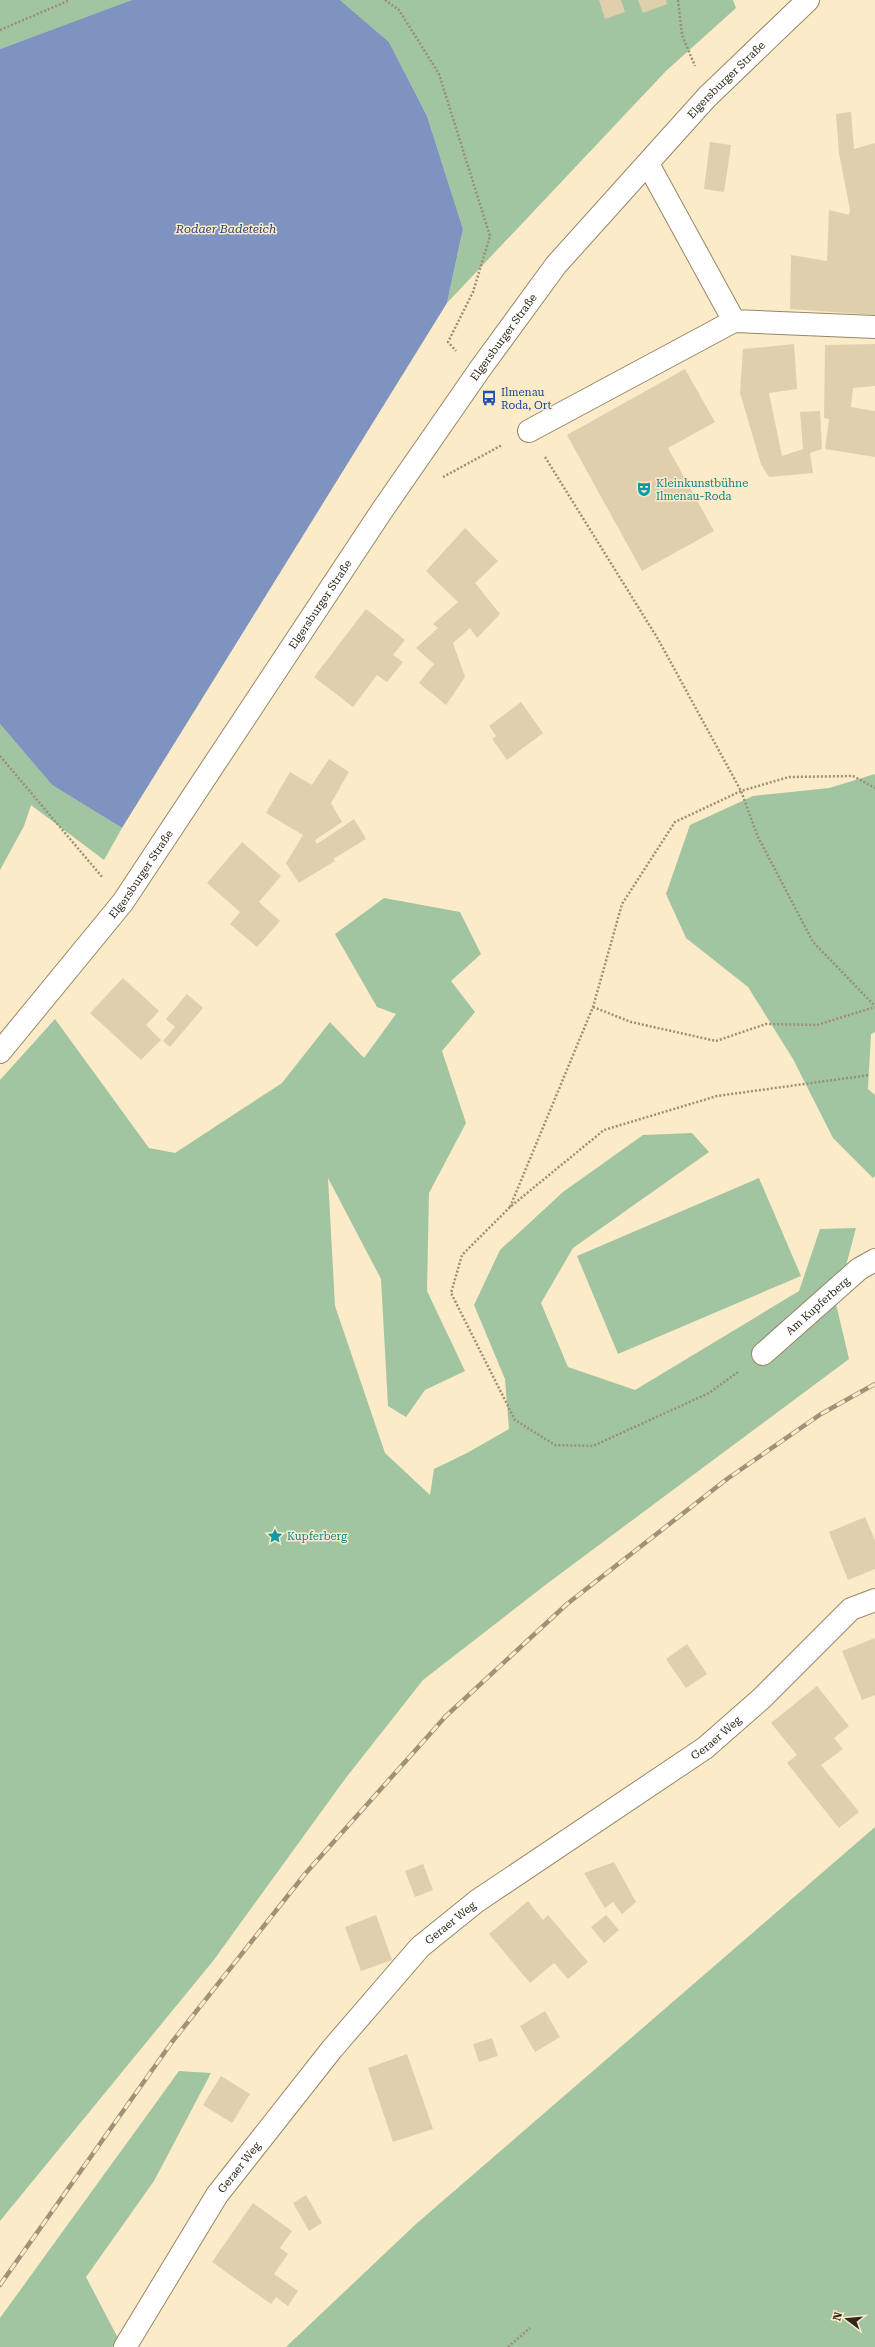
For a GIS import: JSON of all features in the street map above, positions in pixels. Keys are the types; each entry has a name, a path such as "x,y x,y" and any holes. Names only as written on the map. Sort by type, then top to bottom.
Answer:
{"street":[{"name":"Elgersburger Straße","path":"0,1052 123,902 383,509 480,369 556,265 707,97 808,0"},
{"path":"648,164 734,321"},
{"path":"529,431 734,321 875,327"},
{"name":"Am Kupferberg","path":"763,1354 859,1269 875,1260"},
{"name":"Geraer Weg","path":"125,2347 217,2195 332,2048 420,1947 476,1901 705,1748 762,1698 851,1610 875,1600"}],"path":[{"path":"0,30 70,0"},
{"path":"385,0 398,10 439,74 490,236 473,292 448,342 452,347"},
{"path":"678,0 682,34 707,97"},
{"path":"438,480 529,431 658,639 741,791 758,837 813,942 875,1006 817,1025 766,1024 716,1040 631,1022 593,1006"},
{"path":"0,756 123,902"},
{"path":"510,1207 593,1006 622,904 675,822 741,791 796,777 853,776 875,788"},
{"path":"763,1354 708,1393 593,1446 556,1445 515,1420 451,1293 462,1255 510,1207 604,1130 717,1096 870,1075"},
{"path":"508,2347 530,2328"}],"green space":[{"path":"0,0 133,0 0,49"},
{"path":"340,0 733,0 736,8 666,71 447,303 463,229 427,116 389,42"},
{"path":"0,724 52,785 122,828 104,860 31,805 24,826 0,870"},
{"path":"875,774 875,1032 871,1034 868,1089 875,1095 875,1176 873,1178 833,1138 793,1059 748,987 686,938 666,894 690,825 753,796 829,788"},
{"path":"384,898 460,912 481,954 451,981 475,1012 442,1051 466,1123 429,1193 427,1291 465,1371 425,1390 406,1417 388,1406 381,1279 328,1178 335,1306 385,1453 430,1495 434,1469 467,1453 509,1429 505,1379 474,1305 500,1250 563,1192 643,1135 692,1133 709,1152 573,1248 541,1303 568,1367 635,1390 799,1291 820,1229 856,1228 836,1304 849,1359 548,1583 423,1680 345,1779 213,1961 0,2221 0,1080 55,1019 149,1148 175,1153 282,1083 330,1022 364,1058 396,1014 377,1007 335,934"},
{"path":"759,1178 801,1276 618,1354 577,1256"},
{"path":"875,1827 875,2347 286,2347 416,2224"},
{"path":"179,2071 211,2073 154,2181 86,2277 119,2340 112,2347 0,2347 0,2318"}],"water":[{"name":"Rodaer Badeteich","path":"132,0 340,0 389,42 427,116 463,229 447,303 122,828 52,785 0,724 0,49"}],"building":[{"path":"599,0 621,0 625,12 605,19"},
{"path":"638,0 666,0 667,4 643,13"},
{"path":"851,112 854,149 875,143 875,315 790,309 791,255 827,261 829,210 849,215 850,210 839,153 836,114"},
{"path":"710,142 731,145 724,192 704,189"},
{"path":"794,344 797,389 769,393 782,456 803,449 800,412 820,411 822,449 810,453 813,473 769,477 761,464 740,393 743,349"},
{"path":"875,344 875,386 853,388 851,407 875,411 875,457 825,449 829,419 824,418 825,345"},
{"name":"Kleinkunstbühne Ilmenau-Roda","path":"685,369 715,422 668,448 714,531 642,571 567,435"},
{"path":"465,528 498,561 475,583 500,614 477,638 470,628 453,643 465,677 446,705 419,683 434,664 416,648 438,628 433,624 458,602 426,571"},
{"path":"366,609 405,640 393,655 403,662 387,682 377,675 353,707 314,677"},
{"path":"521,702 543,733 507,760 492,739 496,736 489,726"},
{"path":"329,759 349,772 331,803 342,822 315,840 317,844 354,819 366,839 333,859 335,861 299,883 286,863 303,835 266,813 290,772 312,785"},
{"path":"242,842 281,876 259,902 280,921 257,947 230,924 240,912 207,883"},
{"path":"123,978 159,1011 146,1025 161,1040 141,1060 90,1013"},
{"path":"187,994 203,1008 170,1047 163,1041 175,1027 166,1019"},
{"path":"865,1517 875,1540 875,1569 848,1580 829,1532"},
{"path":"875,1638 875,1695 862,1700 842,1651"},
{"path":"687,1644 707,1674 686,1688 666,1659"},
{"path":"817,1686 849,1726 834,1738 843,1749 821,1765 859,1812 839,1828 787,1763 797,1755 771,1723"},
{"path":"614,1862 636,1902 622,1914 613,1902 605,1908 584,1873"},
{"path":"423,1864 433,1890 415,1897 405,1871"},
{"path":"528,1901 543,1920 548,1915 588,1962 568,1979 554,1963 530,1983 489,1934"},
{"path":"376,1915 392,1960 361,1971 345,1927"},
{"path":"606,1915 619,1930 604,1943 591,1927"},
{"path":"545,2011 560,2037 535,2052 520,2026"},
{"path":"492,2038 498,2056 479,2062 473,2044"},
{"path":"407,2054 433,2129 393,2142 368,2068"},
{"path":"221,2076 250,2094 232,2123 203,2105"},
{"path":"306,2195 322,2223 309,2231 293,2203"},
{"path":"253,2203 292,2231 280,2248 288,2254 274,2274 298,2291 288,2306 276,2297 271,2304 212,2262"}],"railway":[{"path":"0,2285 172,2042 305,1874 446,1716 567,1604 727,1479 821,1414 875,1384"}],"place":[{"name":"Ilmenau Roda, Ort","path":"489,398"},
{"name":"Kleinkunstbühne Ilmenau-Roda","path":"644,489"},
{"name":"Kupferberg","path":"275,1536"}]}
